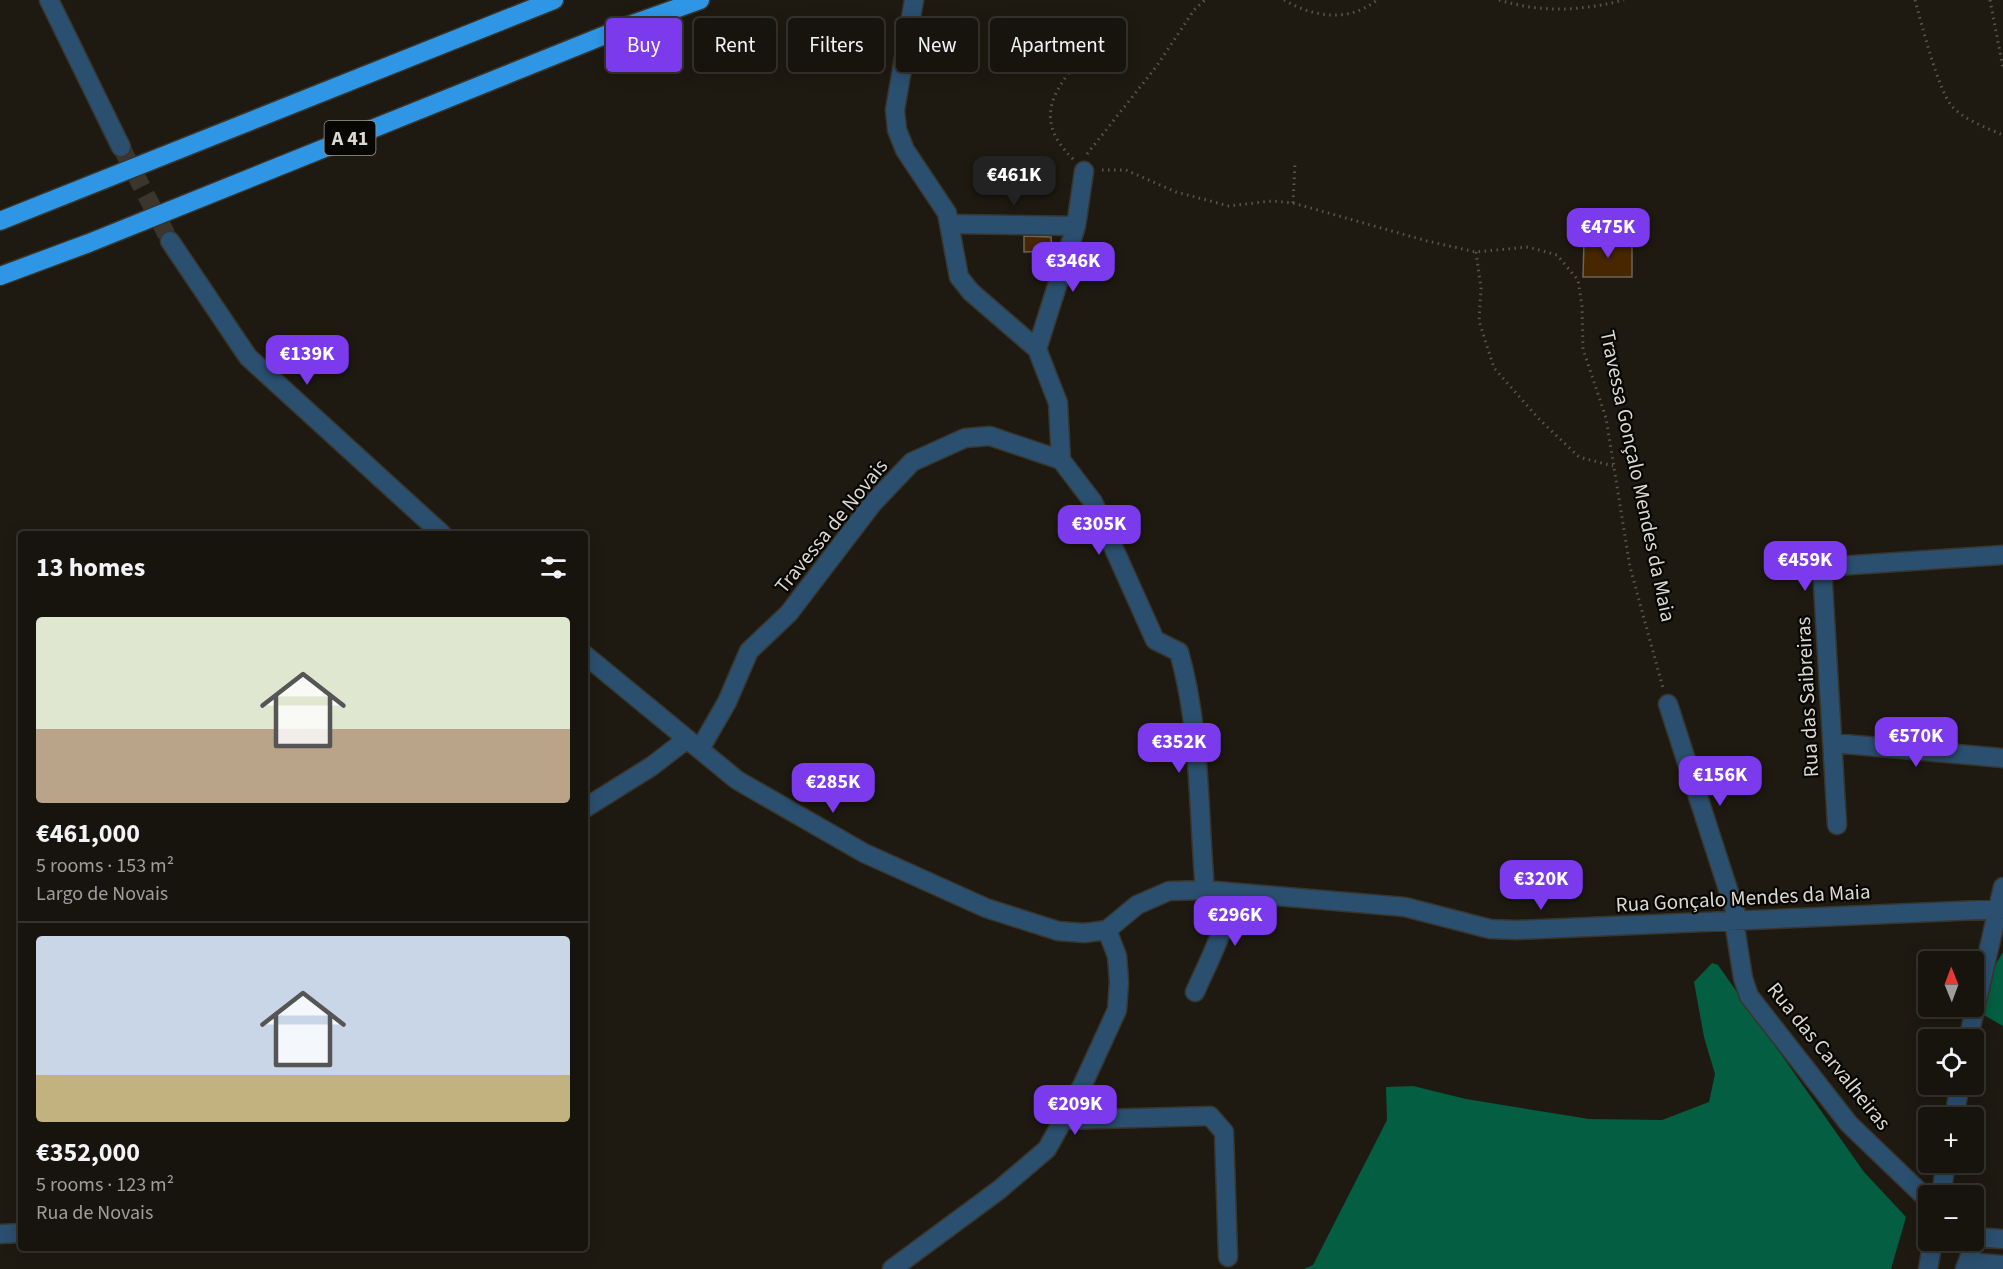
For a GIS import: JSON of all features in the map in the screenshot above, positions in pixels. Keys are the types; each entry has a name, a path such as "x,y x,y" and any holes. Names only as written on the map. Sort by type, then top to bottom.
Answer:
{"highway":[{"name":"A 41","path":"0,221 166,157 554,0"},
{"name":"A 41","path":"0,276 110,235 620,29 700,0"}],"street":[{"path":"49,0 121,147"},
{"path":"914,0 896,110 897,130 904,150 947,213 959,277 971,292 1037,349 1058,403 1061,460 1093,502 1155,640 1179,652 1188,684 1196,740 1205,890"},
{"path":"1037,349 1076,226 1081,168"},
{"path":"950,224 1076,226"},
{"path":"170,241 248,357 439,531"},
{"name":"Travessa de Novais","path":"694,744 727,702 749,651 789,613 873,503 912,462 964,438 990,436 1061,460"},
{"name":"Rua das Saibreiras","path":"1838,825 1822,567 2003,555"},
{"path":"588,657 737,780 864,853 976,904 1058,931 1084,933 1107,930 1117,956 1119,982 1117,1010 1083,1084 1047,1149 999,1190 892,1269"},
{"path":"1668,704 1736,921"},
{"path":"1833,743 2003,758"},
{"path":"588,806 694,744"},
{"path":"1971,1029 2000,909 2003,887"},
{"name":"Rua Gonçalo Mendes da Maia","path":"1107,930 1137,905 1169,891 1205,890 1405,907 1490,929 2000,909"},
{"path":"1195,992 1221,933 1229,906 1229,892"},
{"name":"Rua das Carvalheiras","path":"1736,921 1743,978 1749,996 1849,1124 1918,1190"},
{"path":"1063,1120 1210,1116 1224,1132 1228,1257"},
{"path":"0,1234 18,1233"},
{"path":"1984,1239 2003,1239"},
{"path":"1929,1269 1931,1251"},
{"path":"1966,1265 2003,1265"}],"path":[{"path":"1081,168 1156,67 1194,10 1205,0"},
{"path":"1284,0 1311,14 1331,16 1352,13 1377,0"},
{"path":"1499,0 1533,8 1568,10 1593,8 1624,0"},
{"path":"1915,0 1936,70 1951,105 1982,126 2003,135"},
{"path":"1989,0 2003,68"},
{"path":"1069,72 1059,85 1050,104 1050,124 1063,150 1081,168 1126,170 1176,192 1229,206 1272,201 1293,203 1476,252 1481,288 1479,321 1494,368 1539,419 1580,457 1614,466"},
{"path":"1293,203 1295,163"},
{"name":"Travessa Gonçalo Mendes da Maia","path":"1476,252 1528,247 1557,255 1578,280 1583,350 1606,418 1630,567 1668,704"}],"green space":[{"path":"2003,952 2003,1026 1984,1015 1984,1006 1994,967"},
{"path":"1712,963 1718,965 1864,1172 1906,1217 1891,1269 1304,1269 1313,1265 1387,1120 1386,1087 1413,1086 1466,1099 1589,1119 1662,1120 1709,1102 1715,1074 1704,1037 1694,982"}],"building":[{"path":"1024,236 1051,237 1052,251 1024,252"},
{"path":"1584,240 1632,241 1632,277 1583,277"}],"tunnel":[{"path":"121,147 170,241"}]}
